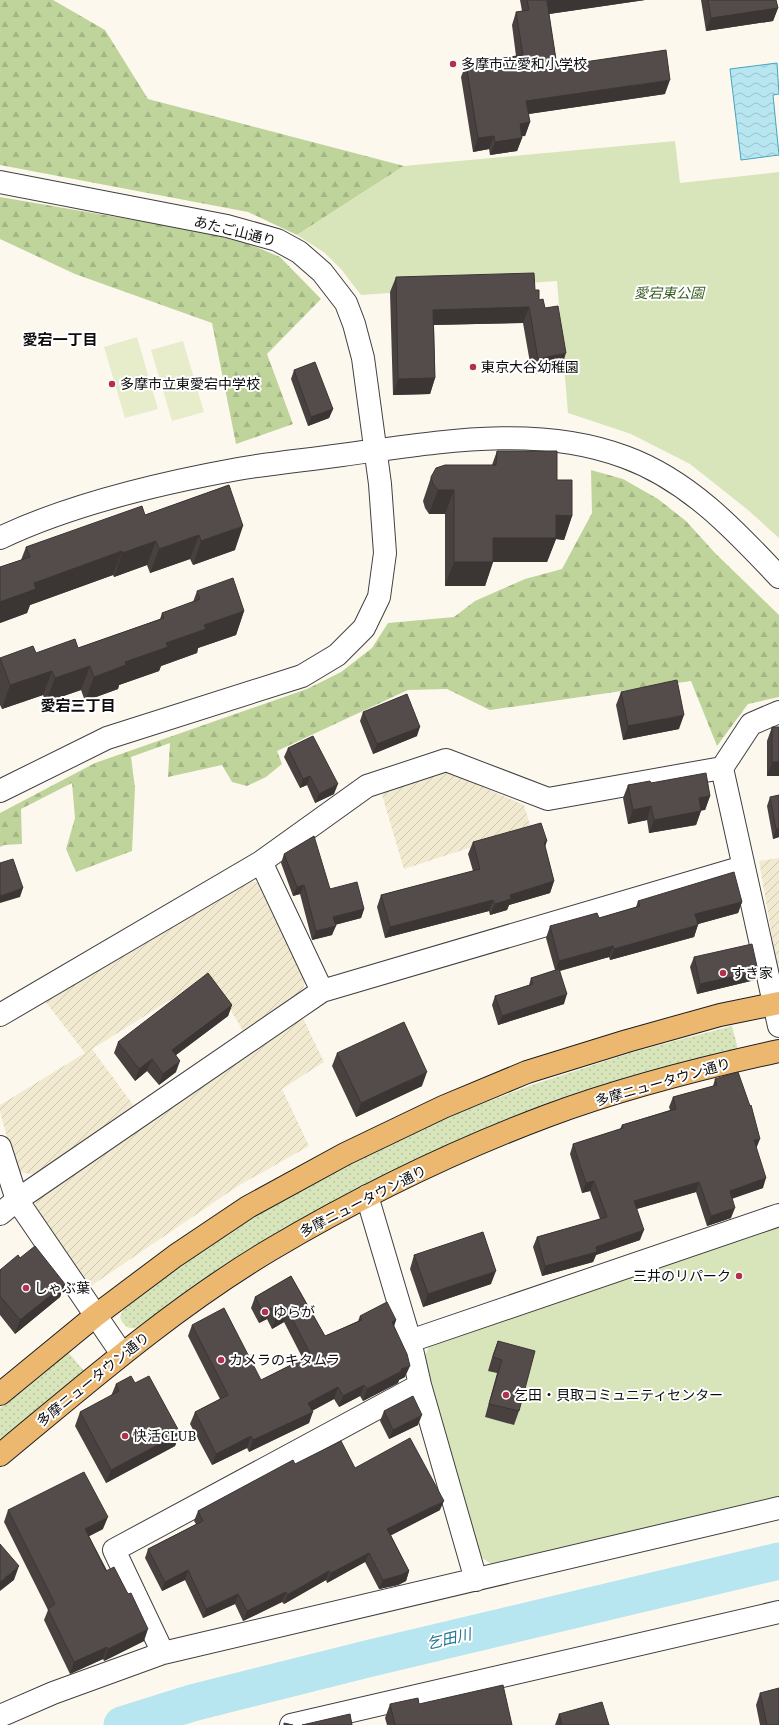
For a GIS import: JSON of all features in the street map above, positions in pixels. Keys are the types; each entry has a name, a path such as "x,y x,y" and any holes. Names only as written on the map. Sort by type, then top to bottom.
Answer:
{"main road":[{"path":"0,1394 95,1316 175,1256 248,1207 345,1154 443,1107 527,1072 627,1040 720,1015 776,1003"},
{"name":"多摩ニュータウン通り","path":"0,1455 122,1354 196,1299 269,1250 367,1196 456,1154 548,1116 645,1084 779,1051"}],"street":[{"name":"あたご山通り","path":"0,182 227,226 277,240 298,252 322,272 346,304 354,324 363,358 380,484 385,553 379,597 364,628 337,655 302,676 107,738 0,791"},
{"path":"0,538 16,530 82,507 149,488 238,469 484,439 521,438 560,440 592,446 625,457 674,481 701,500 735,530 779,577"},
{"path":"779,712 751,724 722,768 743,867 776,1003 779,1026"},
{"path":"0,1015 261,862 367,786 446,760 548,799 722,768"},
{"path":"261,862 322,991"},
{"path":"0,1214 17,1200 322,991 743,867"},
{"path":"0,1146 17,1200 122,1354"},
{"path":"367,1196 410,1342 420,1385 476,1580"},
{"path":"410,1342 779,1215"},
{"path":"163,1653 114,1550 420,1385"},
{"path":"0,1716 54,1693 163,1653 779,1508"},
{"path":"291,1725 354,1717 779,1612"}],"shaded area":[{"path":"446,771 524,805 531,828 404,869 382,795 391,787"},
{"path":"779,858 779,977 759,861"},
{"path":"248,880 265,885 307,976 302,992 243,1031 210,975 92,1049 134,1106 35,1175 16,1171 0,1111 0,1105 85,1053 45,1001"},
{"path":"301,1014 324,1062 282,1089 309,1146 238,1186 88,1288 35,1209 38,1191"}],"green space":[{"path":"0,0 53,0 105,30 148,99 404,166 297,235 248,212 0,165"},
{"name":"愛宕東公園","path":"675,141 680,183 779,172 779,538 748,510 690,464 631,434 568,413 557,281 361,295 341,269 325,253 297,235 404,166"},
{"path":"0,197 233,237 280,257 321,299 267,354 293,424 236,444 212,323 75,274 0,239"},
{"path":"137,337 158,409 125,418 104,347"},
{"path":"183,341 204,412 172,421 151,350"},
{"path":"591,470 623,479 658,499 686,521 715,553 779,615 779,697 748,704 717,746 691,681 490,710 447,689 408,690 277,751 282,764 266,777 247,786 232,782 222,765 168,777 170,743 131,757 135,788 132,851 76,872 66,849 75,818 72,783 21,809 22,844 4,845 0,847 0,813 95,763 307,689 341,672 372,648 388,623 454,617 475,601 525,579 562,569 592,513"},
{"path":"732,1026 738,1049 545,1107 453,1143 363,1185 262,1242 190,1290 139,1328 127,1327 120,1317 123,1310 180,1266 251,1219 350,1163 445,1118 532,1085 633,1052"},
{"path":"779,1221 779,1503 499,1569 479,1556 424,1358 431,1342"},
{"path":"68,1352 84,1371 0,1440 0,1408"}],"water":[{"path":"777,63 779,94 773,95 779,155 741,160 730,69"}],"building":[{"path":"527,0 557,0 547,1 557,66 666,50 670,80 526,101 530,122 520,124 522,138 495,142 494,136 478,138 466,64 523,55 516,12 529,10"},
{"path":"708,0 776,0 778,8 711,18"},
{"path":"534,273 535,290 539,290 539,300 543,299 545,308 558,306 566,353 538,359 529,307 433,310 435,378 398,379 396,277"},
{"path":"315,362 333,409 311,417 294,370"},
{"path":"497,451 557,451 557,480 572,480 572,516 556,515 556,538 493,538 493,562 454,562 454,490 438,490 433,484 431,477 436,468 445,465 496,465"},
{"path":"229,485 243,526 201,541 199,535 159,549 156,541 122,553 122,551 34,583 36,589 0,602 0,567 30,557 26,547 142,506 145,515"},
{"path":"233,578 244,611 204,625 206,629 166,643 168,647 125,662 126,665 94,677 90,666 55,678 52,671 10,685 0,658 33,646 36,653 75,639 78,648 164,618 162,613 200,599 197,591"},
{"path":"677,680 684,715 628,726 621,692"},
{"path":"407,694 420,727 377,744 363,712"},
{"path":"772,727 779,727 779,762 772,762"},
{"path":"313,736 338,784 319,794 310,776 303,779 288,748"},
{"path":"706,773 710,796 699,798 701,811 654,820 651,806 633,810 628,785 650,781 651,783"},
{"path":"779,795 779,829 776,829 770,797"},
{"path":"541,823 547,841 544,842 554,881 510,895 511,899 495,904 493,900 390,927 381,895 480,869 473,842"},
{"path":"314,836 330,889 357,882 364,909 333,917 336,926 316,931 304,885 297,887 284,854"},
{"path":"13,859 23,888 0,896 0,863"},
{"path":"734,872 742,902 695,914 698,925 614,949 613,946 559,961 550,926 597,913 599,918 640,906 638,901"},
{"name":"すき家","path":"752,944 758,971 700,984 694,957"},
{"path":"559,969 567,994 502,1016 495,996 533,984 531,978"},
{"path":"208,973 232,1005 172,1050 180,1061 163,1074 152,1059 139,1069 118,1042"},
{"path":"404,1022 427,1072 361,1103 337,1053"},
{"path":"738,1072 750,1106 751,1105 760,1139 754,1140 766,1178 730,1191 735,1208 711,1216 699,1182 634,1201 644,1230 596,1247 597,1252 545,1266 537,1237 607,1217 594,1181 586,1183 573,1144 623,1128 622,1125 676,1109 673,1097 717,1085 715,1079"},
{"path":"483,1232 496,1271 428,1294 414,1255"},
{"name":"しゃぶ葉","path":"35,1246 65,1284 20,1320 0,1296 0,1270 18,1255 20,1258"},
{"path":"291,1276 325,1336 362,1320 360,1316 387,1302 396,1320 392,1322 407,1354 410,1366 401,1369 402,1371 367,1389 364,1385 343,1396 338,1387 308,1403 313,1412 253,1440 251,1436 216,1454 195,1412 228,1395 192,1325 224,1308 261,1380 311,1355 288,1311 276,1318 271,1308 263,1312 255,1297"},
{"name":"乞田・貝取コミュニティセンター","path":"498,1341 535,1351 519,1411 489,1404 502,1360 493,1357"},
{"name":"快活CLUB","path":"131,1376 135,1383 149,1376 180,1433 111,1470 80,1412 119,1391 116,1384"},
{"path":"413,1396 422,1415 393,1430 384,1411"},
{"path":"410,1438 444,1501 387,1529 409,1571 401,1575 383,1580 369,1553 331,1573 329,1571 287,1595 286,1592 247,1611 238,1594 206,1609 188,1570 165,1582 148,1549 203,1521 198,1511 293,1460 295,1464 341,1441 355,1468"},
{"path":"84,1472 108,1517 85,1529 106,1571 114,1567 128,1594 131,1593 148,1629 108,1649 107,1647 74,1662 48,1609 55,1604 8,1510"},
{"path":"0,1544 19,1566 0,1582"},
{"path":"503,1685 512,1725 395,1725 390,1704 418,1698 419,1704"},
{"path":"779,1688 779,1725 767,1725 760,1693"},
{"path":"602,1702 609,1725 562,1725 559,1714"},
{"path":"350,1714 352,1725 302,1725"}],"waterway":[{"name":"乞田川","path":"122,1725 192,1703 367,1659 779,1561"}],"place":[{"name":"多摩市立愛和小学校","path":"453,64"},
{"name":"東京大谷幼稚園","path":"473,367"},
{"name":"多摩市立東愛宕中学校","path":"112,384"},
{"name":"すき家","path":"723,973"},
{"name":"三井のリパーク","path":"739,1276"},
{"name":"しゃぶ葉","path":"26,1288"},
{"name":"ゆらが","path":"265,1312"},
{"name":"カメラのキタムラ","path":"221,1360"},
{"name":"乞田・貝取コミュニティセンター","path":"506,1395"},
{"name":"快活CLUB","path":"125,1436"}],"district":[{"name":"愛宕一丁目","path":"60,340"},
{"name":"愛宕三丁目","path":"78,706"}]}
